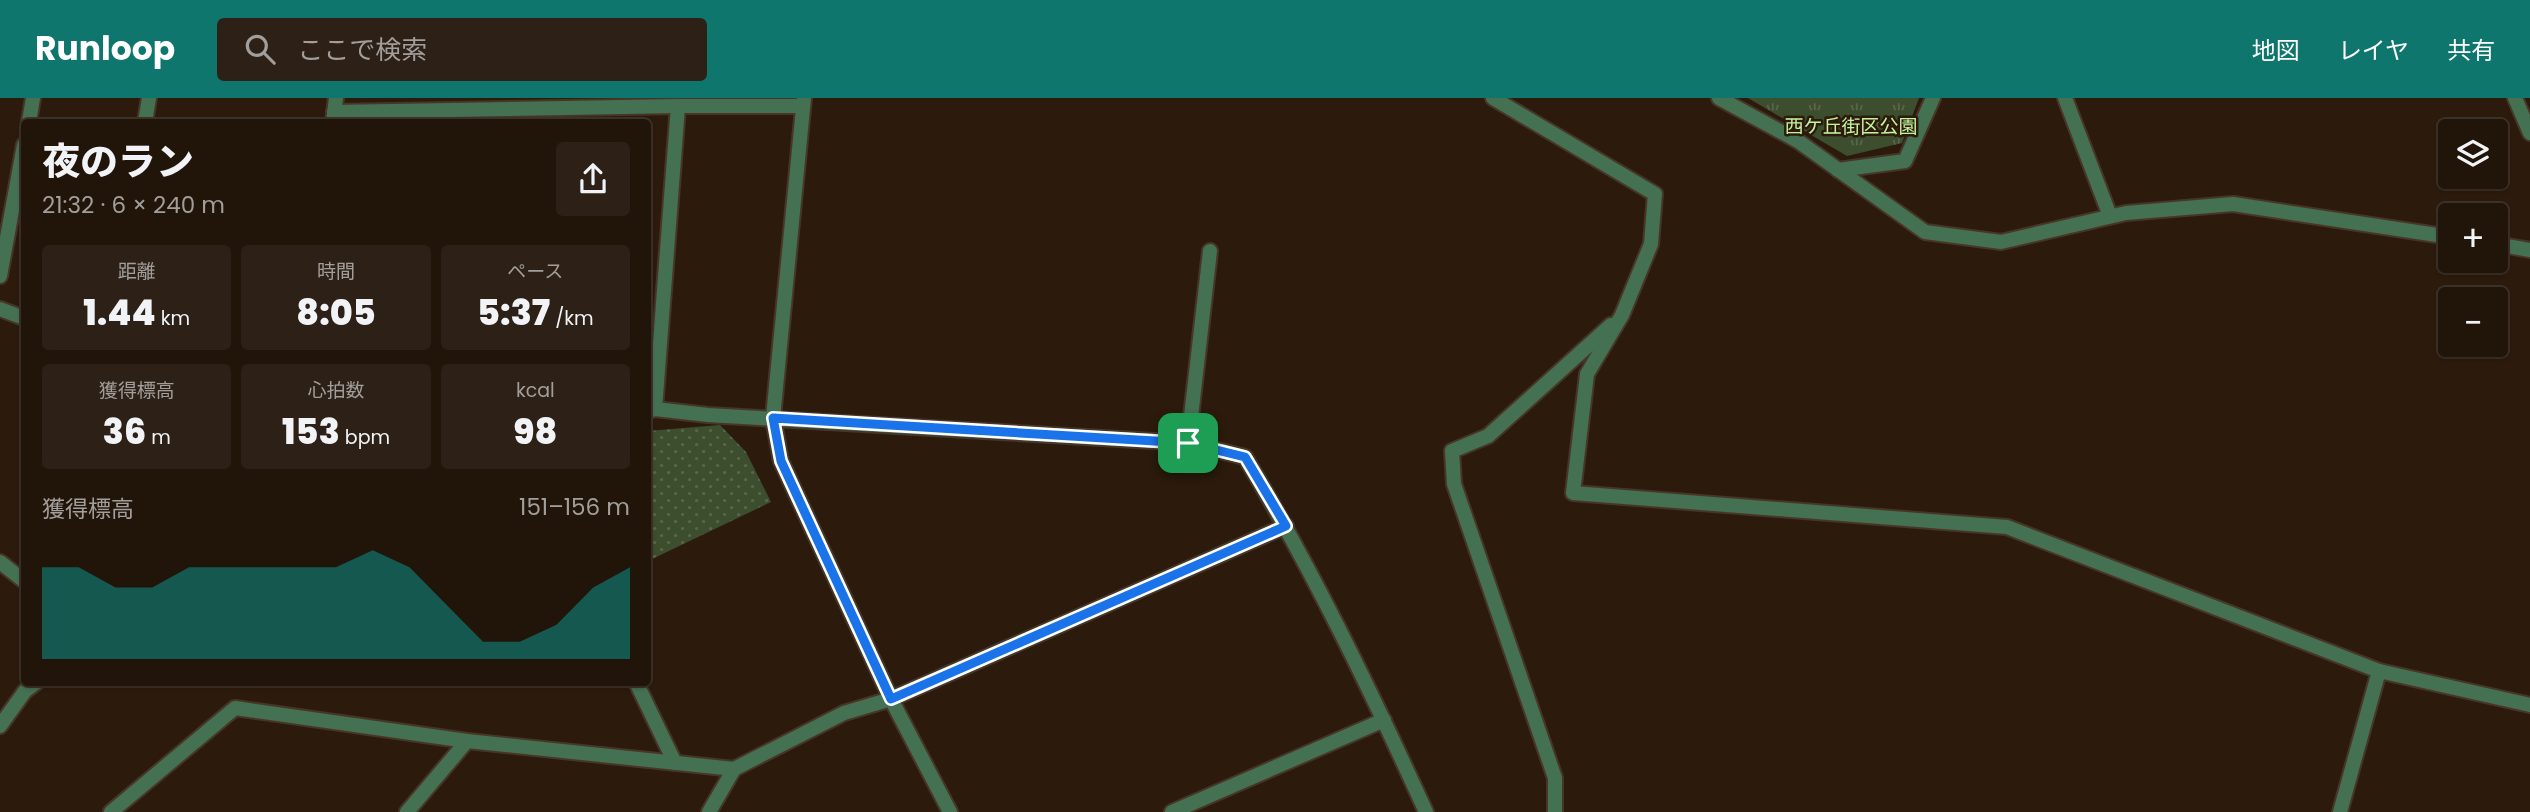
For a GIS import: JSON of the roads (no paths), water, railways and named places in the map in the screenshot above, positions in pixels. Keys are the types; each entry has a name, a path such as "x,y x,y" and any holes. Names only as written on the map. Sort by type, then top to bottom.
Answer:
{"street":[{"path":"30,119 33,98"},
{"path":"146,119 149,98"},
{"path":"1493,98 1655,194 1651,244 1622,315 1587,374 1573,492 2007,527 2379,671 2530,705"},
{"path":"1719,98 1798,141 1925,232 2001,242 2110,216 2233,204 2438,235"},
{"path":"1838,170 1905,161 1933,98"},
{"path":"2065,98 2110,216"},
{"path":"2515,98 2530,134"},
{"path":"334,111 445,116 803,102 773,418 781,461 891,699 950,812"},
{"path":"678,106 651,410 1188,443 1245,457 1286,526 1384,720 1426,812"},
{"path":"0,276 21,161"},
{"path":"2508,246 2530,250"},
{"path":"1188,443 1210,251"},
{"path":"0,309 21,317"},
{"path":"1555,812 1555,778 1454,484 1452,451 1488,436 1622,315"},
{"path":"111,812 235,708 467,741 734,769 844,713 891,699 1286,526"},
{"path":"0,562 21,579"},
{"path":"2340,812 2379,671"},
{"path":"0,726 25,691 32,686"},
{"path":"638,686 675,763"},
{"path":"1172,812 1384,720"},
{"path":"407,812 467,741"},
{"path":"709,812 734,769"}],"park label":[{"name":"西ケ丘街区公園","path":"1851,126"}]}
